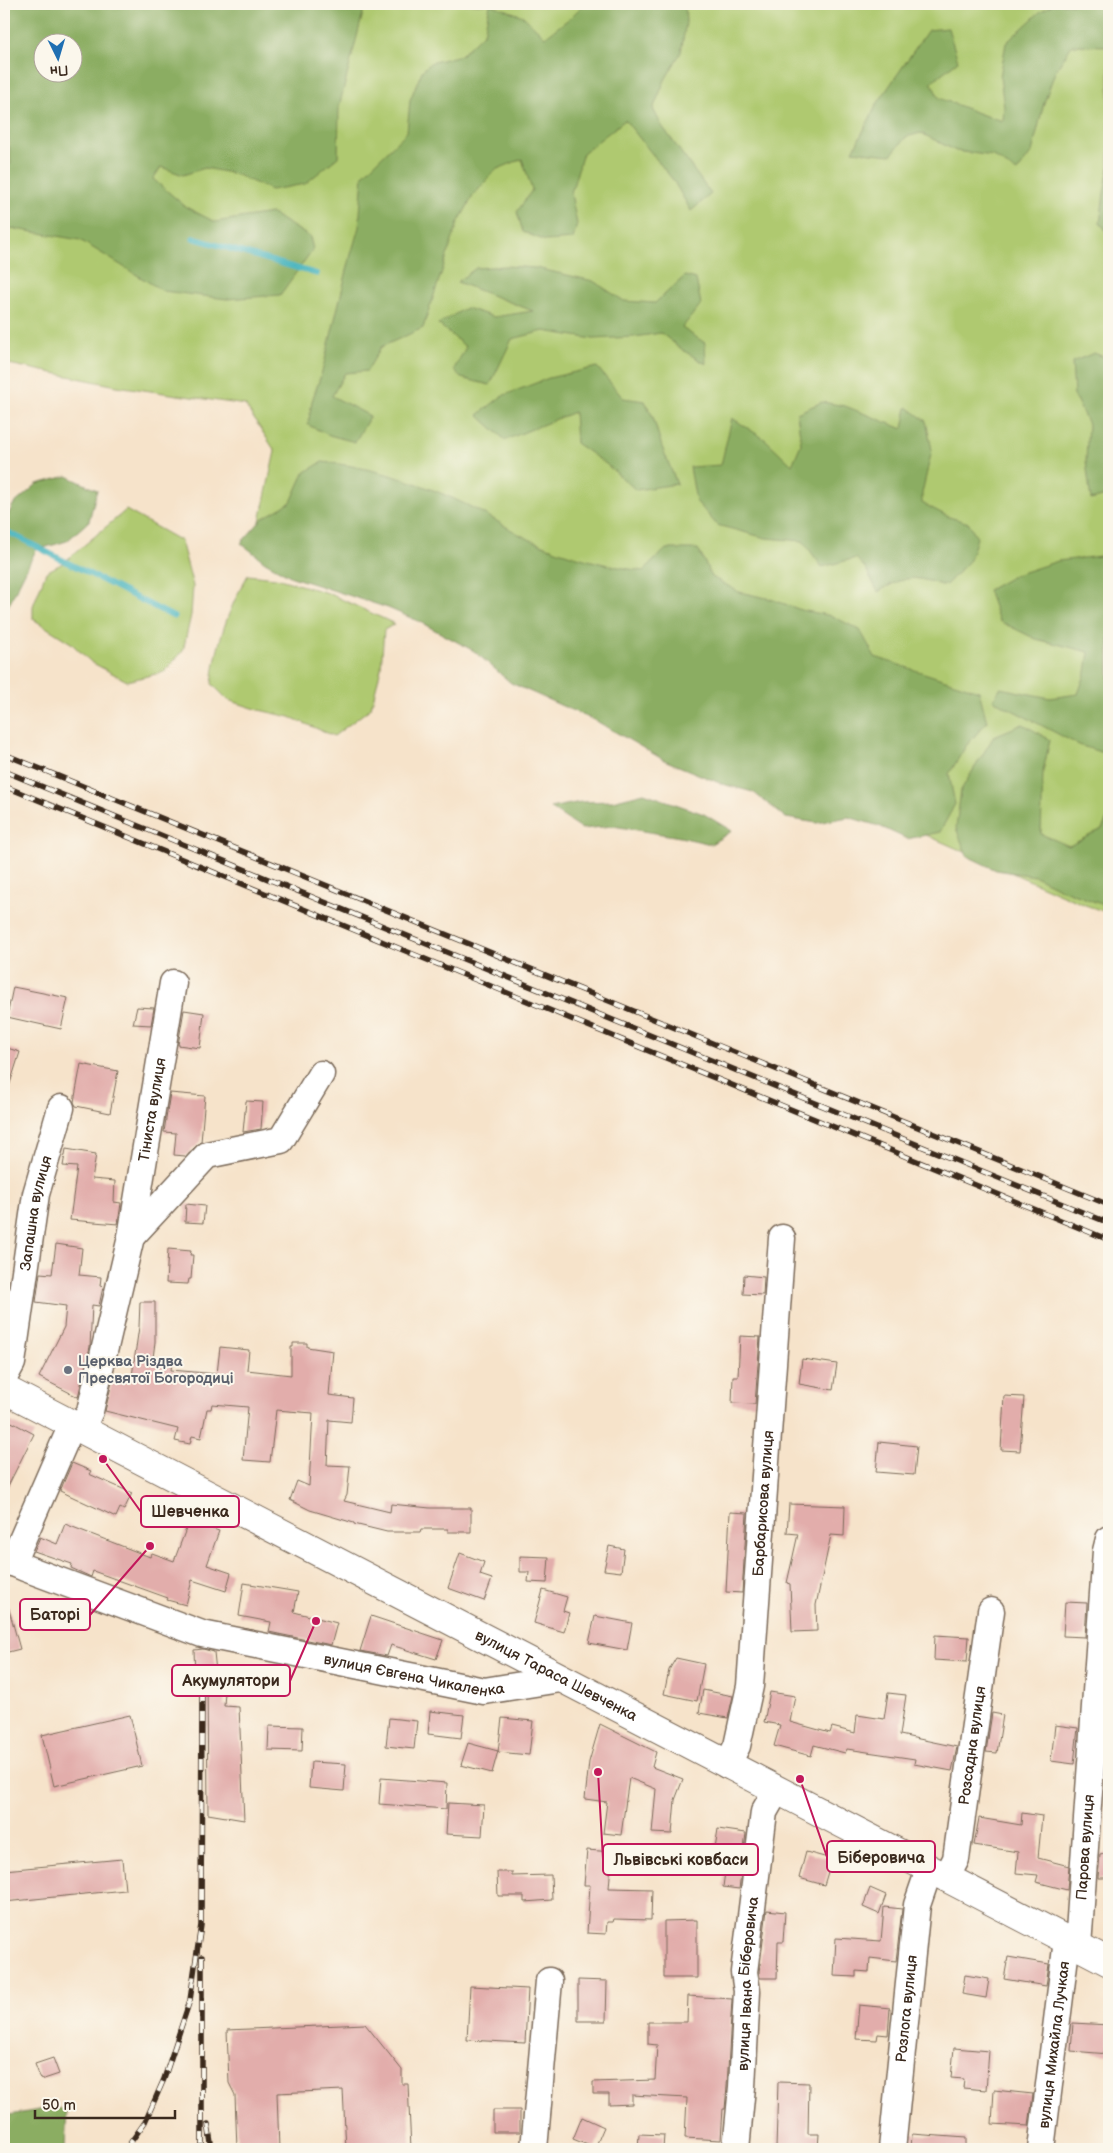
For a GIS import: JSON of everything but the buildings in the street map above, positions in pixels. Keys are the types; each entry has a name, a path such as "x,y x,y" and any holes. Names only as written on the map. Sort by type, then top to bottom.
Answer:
{"main road":[{"name":"вулиця Тараса Шевченка","path":"4,1389 1109,1962"}],"street":[{"name":"Тіниста вулиця","path":"76,1427 90,1411 131,1237 173,983"},
{"name":"Тіниста вулиця","path":"131,1237 207,1155 282,1140 321,1074"},
{"name":"Запашна вулиця","path":"4,1378 12,1363 36,1194 61,1108"},
{"name":"Барбарисова вулиця","path":"727,1765 737,1746 750,1686 782,1238"},
{"name":"вулиця Євгена Чикаленка","path":"76,1427 8,1561 202,1634 484,1691 560,1678"},
{"name":"Парова вулиця","path":"1072,1943 1109,1539"},
{"name":"Розсадна вулиця","path":"938,1874 956,1859 991,1611"},
{"name":"вулиця Івана Біберовича","path":"736,2149 742,2088 747,1991 744,1972 764,1812 776,1791"},
{"name":"Розлога вулиця","path":"892,2149 917,1905 938,1874"},
{"name":"вулиця Михайла Лучкая","path":"1041,2149 1072,1943"},
{"path":"534,2149 549,1981"}],"green space":[{"path":"4,4 1109,4 1109,913 1085,905 256,540 275,451 245,405 117,386 4,363"},
{"path":"4,4 362,4 363,13 339,107 338,157 305,184 271,190 235,174 205,168 183,175 161,167 153,179 186,207 215,222 271,213 310,237 313,249 280,295 227,299 163,291 80,240 4,227 4,164 11,164 4,113"},
{"path":"490,4 523,16 545,37 570,18 584,4 685,4 686,22 681,52 665,80 653,109 662,126 711,194 691,211 673,180 625,120 583,153 571,193 577,224 573,239 546,241 523,232 517,212 532,190 522,159 495,170 473,196 458,223 423,328 381,347 367,371 345,373 332,396 370,416 355,442 329,435 308,425 312,401 322,372 359,227 363,175 407,132 410,100 422,71 430,63 461,55 484,33"},
{"path":"1053,4 1109,4 1109,46 1072,45 1055,72 1044,103 1032,152 1017,172 993,156 956,151 921,133 906,137 891,155 853,151 877,104 928,30 948,28 958,61 931,82 939,98 1003,121 1004,107 1000,77 1006,43 1041,11"},
{"path":"1109,167 1109,234 1100,223"},
{"path":"506,266 536,268 593,281 624,301 655,303 685,276 696,279 701,304 682,328 705,343 706,364 684,351 661,333 634,337 593,339 544,331 512,339 490,385 461,378 454,369 466,347 438,324 466,308 494,317 533,311 457,282 476,268"},
{"path":"1094,353 1109,359 1109,481 1106,496 1091,500 1086,461 1088,424 1074,395 1072,362"},
{"path":"597,367 623,398 645,401 653,417 662,447 677,484 636,490 606,464 576,443 574,412 505,440 478,415 502,396 549,378"},
{"path":"822,402 845,406 903,429 907,407 926,421 932,450 922,493 922,503 949,517 969,523 977,538 970,560 945,586 911,578 897,582 878,592 866,569 856,558 822,567 803,541 766,538 717,525 696,501 690,467 721,465 732,418 766,440 792,465 801,444 797,413"},
{"path":"322,462 380,472 418,484 473,508 533,541 573,556 601,563 643,571 666,549 698,549 712,577 739,592 771,599 801,610 832,616 860,630 875,657 979,691 987,722 966,746 949,774 955,804 940,832 907,839 879,826 848,817 817,823 786,818 753,792 722,784 664,760 598,722 511,683 474,651 418,621 388,608 292,577 265,562 241,543 263,518 291,502 304,473"},
{"path":"67,476 97,490 89,521 67,541 36,550 4,614 4,523 13,505 37,484"},
{"path":"126,510 181,541 193,586 191,615 183,651 164,672 127,681 91,662 71,643 33,619 33,606 46,572 63,563"},
{"path":"1109,555 1109,755 1079,745 993,700 1000,688 1050,698 1078,694 1086,672 1089,652 1036,639 999,621 988,590 1015,575 1058,561"},
{"path":"248,575 276,578 328,593 395,624 384,630 381,668 371,708 334,736 290,717 228,700 212,684 216,655 224,628"},
{"path":"1023,724 1050,740 1043,771 1041,834 1069,846 1102,829 1109,815 1109,907 1063,890 1035,876 996,870 967,856 956,828 961,790 994,736"},
{"path":"644,793 704,814 732,831 711,844 613,826 582,829 550,808 581,802 612,801"},
{"path":"51,2108 67,2109 65,2149 4,2149 4,2116"}],"waterway":[{"path":"193,238 317,274"},
{"path":"4,530 174,617"}],"railway":[{"path":"4,754 1109,1205"},
{"path":"4,771 1109,1223"},
{"path":"4,786 1109,1240"},
{"path":"126,2149 145,2122 164,2079 190,2000 201,1925 202,1690"},
{"path":"202,1957 202,2149"},
{"path":"208,2124 212,2149"}],"place":[{"name":"Церква Різдва Пресвятої Богородиці","path":"68,1370"},
{"name":"Шевченка","path":"103,1459"},
{"name":"Баторі","path":"150,1546"},
{"name":"Акумулятори","path":"316,1621"},
{"name":"Львівські ковбаси","path":"598,1772"},
{"name":"Біберовича","path":"800,1779"}]}
